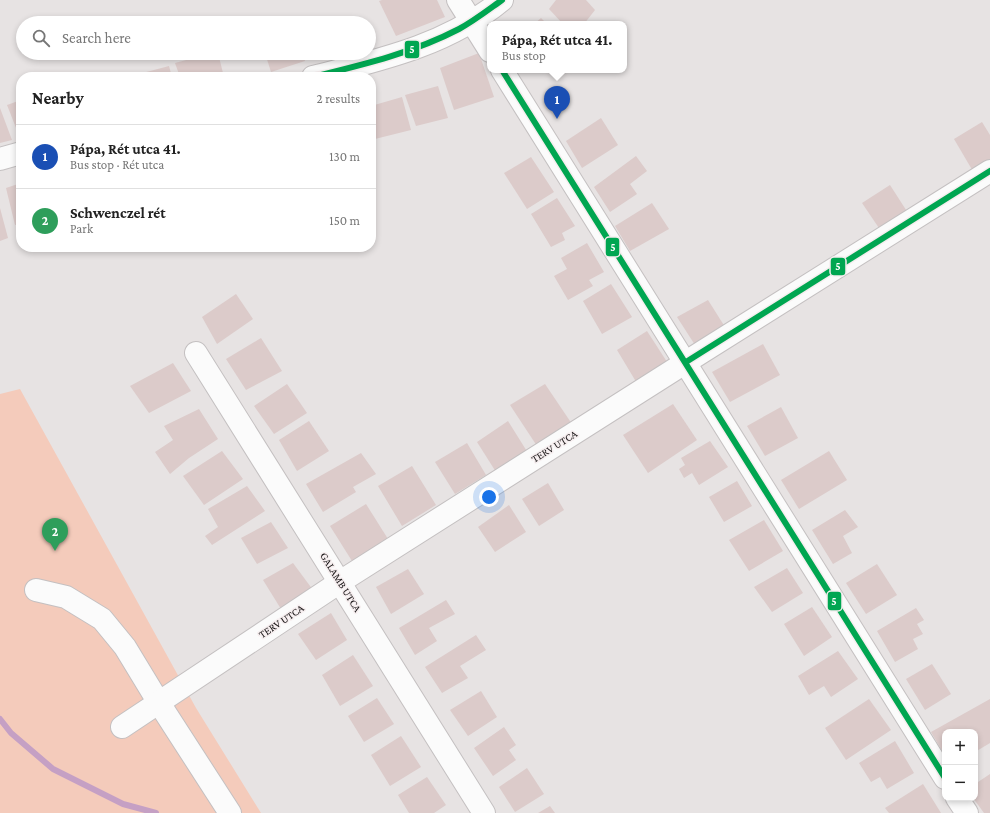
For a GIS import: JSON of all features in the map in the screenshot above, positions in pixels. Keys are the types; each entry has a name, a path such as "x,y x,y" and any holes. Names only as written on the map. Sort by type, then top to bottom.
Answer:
{"street":[{"path":"458,0 487,46"},
{"path":"332,72 396,55 440,38 472,22 502,0"},
{"path":"504,73 942,773"},
{"path":"0,159 16,154"},
{"name":"TERV UTCA","path":"122,727 340,582 990,171"},
{"name":"GALAMB UTCA","path":"196,353 484,813"},
{"path":"36,590 66,597 102,619 125,647 159,703 230,813"},
{"path":"959,801 967,813"}],"shaded area":[{"path":"20,389 196,708 261,813 0,813 0,394"}],"building":[{"path":"437,0 445,17 396,36 379,1"},
{"path":"556,0 586,0 595,10 586,21 560,21 549,9"},
{"path":"479,53 494,97 454,110 440,68"},
{"path":"186,60 220,60 223,72 178,72 175,63"},
{"path":"267,60 305,60 305,61 271,72"},
{"path":"169,66 171,72 146,72"},
{"path":"438,86 448,118 416,126 405,95"},
{"path":"402,97 411,130 376,139 376,105"},
{"path":"16,102 16,128 7,105"},
{"path":"0,108 12,140 0,143"},
{"path":"601,118 618,145 582,168 566,141"},
{"path":"982,122 990,135 990,163 974,173 954,139"},
{"path":"636,156 647,171 630,184 637,194 610,212 594,187"},
{"path":"531,157 554,192 527,209 504,173"},
{"path":"16,185 16,225 15,225 6,188"},
{"path":"890,185 908,213 881,231 862,203"},
{"path":"557,198 575,226 562,233 565,240 551,247 531,214"},
{"path":"652,203 669,229 630,251 615,226"},
{"path":"0,208 8,238 0,241"},
{"path":"587,243 604,272 589,280 593,286 568,300 554,276 567,269 561,258"},
{"path":"611,284 632,317 602,334 583,301"},
{"path":"236,294 253,319 217,344 202,317"},
{"path":"708,300 725,327 695,345 677,317"},
{"path":"647,331 669,365 638,385 617,350"},
{"path":"261,338 282,371 246,390 226,359"},
{"path":"763,344 780,375 730,402 712,372"},
{"path":"173,363 191,391 149,413 130,386"},
{"path":"287,384 307,413 274,434 254,406"},
{"path":"545,384 572,424 537,446 510,405"},
{"path":"673,404 697,440 648,473 623,435"},
{"path":"781,407 798,438 765,456 747,426"},
{"path":"199,409 218,439 189,458 170,474 155,452 173,440 164,426"},
{"path":"309,421 329,451 297,471 279,440"},
{"path":"508,421 528,453 496,472 477,442"},
{"path":"710,441 728,467 699,485 692,473 684,478 679,469 685,465 681,458"},
{"path":"467,443 486,475 455,494 435,462"},
{"path":"222,451 243,479 204,505 183,476"},
{"path":"829,451 847,480 799,509 781,480"},
{"path":"361,453 376,474 353,487 356,492 323,512 306,484"},
{"path":"412,466 436,505 402,526 378,486"},
{"path":"737,481 752,506 724,522 709,497"},
{"path":"548,483 564,510 539,526 522,499"},
{"path":"247,486 265,511 212,545 205,536 218,527 208,509"},
{"path":"366,504 388,539 352,561 330,526"},
{"path":"509,505 526,532 495,552 478,527"},
{"path":"845,510 858,527 843,536 852,553 833,564 812,530"},
{"path":"764,520 783,551 749,571 729,540"},
{"path":"271,522 288,548 257,564 241,538"},
{"path":"293,563 313,590 281,609 263,580"},
{"path":"877,564 897,595 866,614 846,583"},
{"path":"787,568 803,593 772,612 754,587"},
{"path":"408,569 424,594 391,614 376,587"},
{"path":"446,600 455,614 429,628 437,641 415,655 399,628"},
{"path":"812,607 832,637 804,656 784,624"},
{"path":"916,608 924,620 917,624 923,634 913,639 918,649 895,662 877,631"},
{"path":"331,613 347,640 316,660 298,634"},
{"path":"476,635 486,650 460,666 468,678 442,693 425,667"},
{"path":"838,651 858,679 831,697 824,686 809,695 798,676"},
{"path":"353,655 373,686 340,706 322,675"},
{"path":"932,664 951,694 925,710 906,679"},
{"path":"481,691 497,717 468,736 450,710"},
{"path":"377,698 394,724 364,742 348,716"},
{"path":"869,699 891,730 846,760 825,728"},
{"path":"990,699 990,743 978,750 978,729 942,729 942,751 931,732"},
{"path":"504,727 516,745 509,750 516,760 493,776 474,748"},
{"path":"401,736 421,767 390,786 371,755"},
{"path":"895,741 914,773 887,789 880,777 871,782 859,763"},
{"path":"527,768 544,794 515,812 499,787"},
{"path":"990,774 990,813 984,813 975,801 978,801 978,782"},
{"path":"427,777 446,805 434,813 409,813 398,795"},
{"path":"923,784 941,813 889,813 885,808"},
{"path":"550,806 555,813 538,813"}],"waterway":[{"path":"0,719 11,733 53,769 123,804 156,813"}],"transit line":[{"name":"5","path":"333,72 369,63 424,45 465,26 502,0"},
{"name":"5","path":"504,73 942,773"},
{"name":"5","path":"686,362 990,171"}],"place":[{"name":"Pápa, Rét utca 41.","path":"557,119"},
{"name":"Schwenczel rét","path":"55,551"}]}
